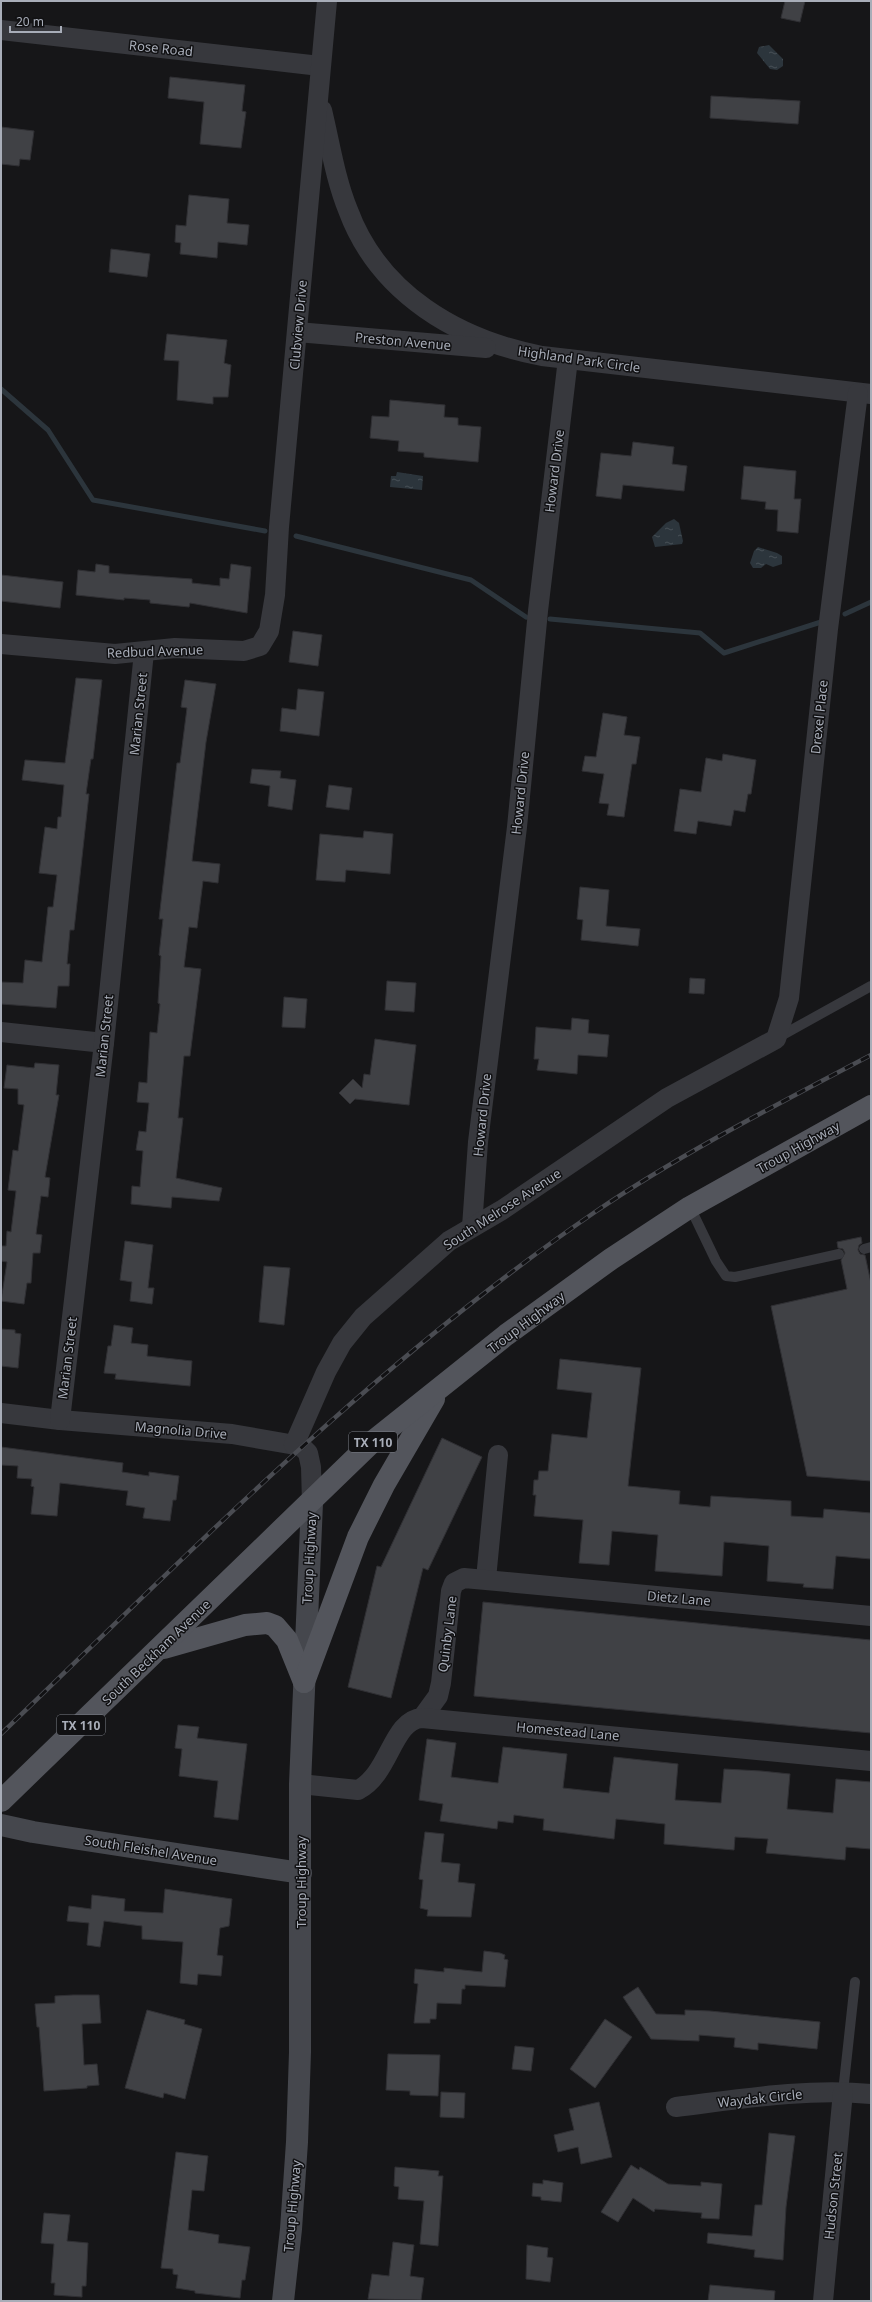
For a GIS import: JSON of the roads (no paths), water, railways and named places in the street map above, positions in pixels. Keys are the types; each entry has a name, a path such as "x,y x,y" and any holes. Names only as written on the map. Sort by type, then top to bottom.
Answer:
{"main road":[{"name":"Troup Highway","path":"283,2301 291,2229 297,2142 300,2052 300,1784 312,1503 372,1442 506,1335 611,1259 690,1207 871,1106"},
{"path":"304,1682 358,1537 384,1485 440,1388"},
{"name":"South Beckham Avenue","path":"1,1801 312,1503"},
{"path":"161,1648 245,1625 267,1623 275,1626 287,1640 304,1682"},
{"name":"South Fleishel Avenue","path":"1,1824 33,1832 301,1872"}],"street":[{"name":"Clubview Drive","path":"260,646 269,631 275,595 279,527 320,66 328,3"},
{"name":"Rose Road","path":"1,30 320,66"},
{"name":"Highland Park Circle","path":"318,92 347,209 356,231 380,269 415,302 449,325 510,350 568,359 865,394"},
{"name":"Preston Avenue","path":"297,332 510,350"},
{"name":"Howard Drive","path":"472,1227 478,1142 517,827 538,611 568,359"},
{"name":"Drexel Place","path":"776,1039 789,998 828,629 865,394"},
{"name":"Redbud Avenue","path":"1,644 115,654 175,648 244,651 260,646"},
{"name":"Marian Street","path":"60,1420 104,1043 144,652"},
{"path":"1,1032 104,1043"},
{"name":"South Melrose Avenue","path":"294,1444 326,1372 342,1343 354,1327 363,1317 449,1241 502,1210 667,1098 776,1039"},
{"name":"Magnolia Drive","path":"1,1413 60,1420 232,1434 301,1446 308,1453 311,1467 312,1503"},
{"path":"486,1579 498,1456"},
{"name":"Quinby Lane","path":"422,1718 438,1696 454,1583 464,1578 486,1579"},
{"name":"Dietz Lane","path":"486,1579 871,1616"},
{"name":"Homestead Lane","path":"300,1784 358,1790 366,1785 384,1763 401,1729 407,1723 422,1718 871,1761"},
{"name":"Waydak Circle","path":"676,2107 791,2093 843,2092 871,2094"},
{"name":"Hudson Street","path":"823,2301 843,2092"}],"lane":[{"path":"776,1039 871,986"},
{"path":"690,1207 716,1261 726,1276 735,1277 840,1254"},
{"path":"843,2092 855,1982"}],"water":[{"path":"769,45 783,59 783,66 777,70 770,69 757,53 759,47"},
{"path":"397,472 423,476 422,490 390,487 391,476 396,476"},
{"path":"674,519 679,523 683,541 682,544 655,547 652,537 666,523"},
{"path":"758,547 782,556 782,564 773,567 766,564 761,568 753,568 750,563 754,551"}],"waterway":[{"path":"1,389 48,430 93,500 265,531"},
{"path":"296,536 471,580 526,617"},
{"path":"845,614 871,602"},
{"path":"550,619 700,633 724,653 821,622"}],"railway":[{"path":"1,1734 143,1596 287,1461 361,1395 437,1331 514,1270 595,1212 662,1169 696,1149 871,1055"}]}
